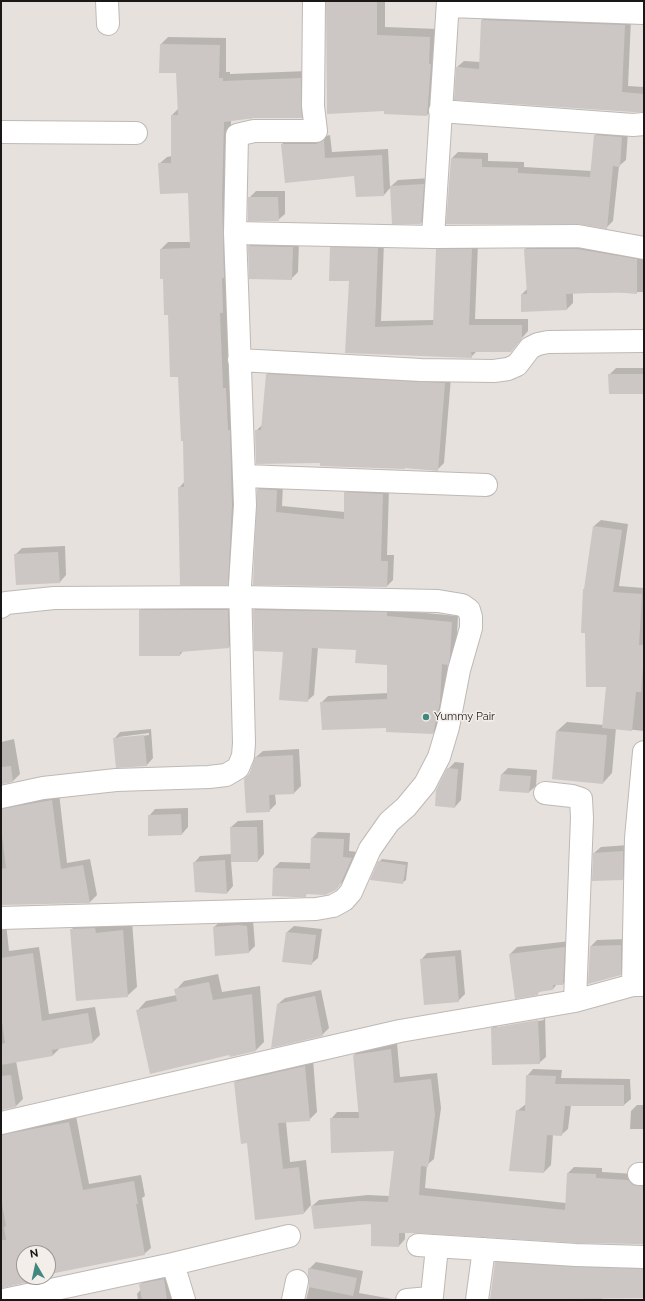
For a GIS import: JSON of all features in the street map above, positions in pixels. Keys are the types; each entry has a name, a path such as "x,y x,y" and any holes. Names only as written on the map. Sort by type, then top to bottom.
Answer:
{"street":[{"path":"107,1 108,24"},
{"path":"1,797 43,788 116,780 209,777 226,775 238,768 243,756 244,743 240,597 245,505 235,233 237,135 254,131 316,131 313,106 314,1"},
{"path":"433,237 448,3 644,13"},
{"path":"440,111 633,125 644,124"},
{"path":"1,132 136,133"},
{"path":"235,233 433,237 578,236 644,248"},
{"path":"239,360 421,370 494,371 508,369 517,365 530,348 538,344 548,342 644,341"},
{"path":"244,476 486,485"},
{"path":"1,607 6,603 54,598 240,597 438,601 462,605 469,610 471,628 459,670 448,727 440,757 425,784 406,807 389,822 370,849 351,892 344,900 332,906 316,909 1,918"},
{"path":"1,1123 400,1031 576,1001 639,985 634,884 644,752"},
{"path":"545,793 572,796 581,799 582,818 576,1001"},
{"path":"4,1300 56,1295 173,1264 289,1236"},
{"path":"407,1300 430,1298 432,1296 428,1246 576,1255 644,1257"},
{"path":"478,1300 484,1249"},
{"path":"173,1264 184,1300"}],"building":[{"path":"326,1 377,1 377,35 430,37 429,64 431,64 427,116 384,114 384,111 327,114"},
{"path":"481,20 625,25 622,92 644,94 644,112 454,100 456,67 479,69"},
{"path":"160,44 220,45 219,78 223,78 223,81 301,78 302,118 254,118 224,122 222,198 224,278 222,278 223,313 220,313 223,388 226,388 228,430 230,430 232,505 228,585 180,585 178,487 184,487 183,441 181,441 178,377 170,377 168,315 164,315 163,279 160,279 160,249 190,248 188,193 160,194 158,163 171,163 171,115 178,115 176,73 159,73"},
{"path":"594,135 622,137 620,167 613,166 607,229 578,224 446,224 451,158 482,159 482,167 518,168 518,173 590,177"},
{"path":"324,140 325,158 382,155 384,196 356,197 354,176 285,183 281,144 316,144"},
{"path":"424,184 421,224 392,224 390,186"},
{"path":"248,197 278,197 279,221 248,221"},
{"path":"248,246 293,247 292,280 249,279"},
{"path":"330,247 378,248 375,327 433,325 436,249 472,249 469,325 522,325 522,339 511,352 471,352 472,358 345,353 349,281 329,281"},
{"path":"524,249 577,249 637,259 637,294 614,292 566,294 567,310 521,312 521,294 527,294"},
{"path":"266,374 445,383 438,471 405,468 320,466 320,463 256,464 255,430 261,430"},
{"path":"608,374 643,374 643,394 609,394"},
{"path":"257,489 277,490 276,512 344,519 344,492 383,494 381,561 388,561 387,587 253,585"},
{"path":"593,526 622,530 613,592 642,594 639,645 644,645 644,655 641,692 636,692 632,731 602,728 606,687 586,687 585,633 581,633 583,589"},
{"path":"58,552 60,583 16,585 14,554"},
{"path":"139,610 228,610 229,648 180,652 180,656 139,656"},
{"path":"253,610 387,612 387,616 452,622 450,657 448,665 442,664 440,702 433,734 386,732 386,728 322,730 320,702 387,699 387,665 355,663 356,650 312,648 308,702 279,700 283,652 254,651"},
{"path":"556,731 607,735 603,784 552,779"},
{"path":"144,735 147,766 116,768 113,738"},
{"path":"293,755 294,794 269,795 270,812 246,813 244,779 250,773 255,757"},
{"path":"11,766 13,782 1,784 1,767"},
{"path":"447,768 458,769 455,808 435,806 436,790"},
{"path":"501,774 531,776 529,793 499,791"},
{"path":"52,800 61,869 83,865 90,903 1,905 1,869 6,868 1,828 1,809"},
{"path":"181,814 182,835 148,836 148,815"},
{"path":"230,827 257,827 258,862 231,862"},
{"path":"311,838 344,839 343,857 352,858 340,885 336,890 325,895 306,894 306,897 272,896 273,868 310,869"},
{"path":"623,851 623,880 592,881 593,853"},
{"path":"225,860 227,894 195,892 193,862"},
{"path":"378,861 406,865 403,884 370,880"},
{"path":"238,925 247,926 249,953 215,956 213,927"},
{"path":"95,928 96,933 123,930 128,997 76,1001 70,929"},
{"path":"286,932 316,935 312,965 282,962"},
{"path":"621,945 621,975 588,984 590,946"},
{"path":"565,947 563,985 553,985 553,990 538,992 538,995 515,999 509,954"},
{"path":"33,953 42,1021 88,1013 93,1043 52,1050 53,1056 1,1065 1,1044 5,1043 1,1015 1,958"},
{"path":"455,956 459,1002 424,1005 420,959"},
{"path":"209,982 213,1000 252,994 256,1051 230,1057 229,1055 150,1074 136,1010 177,1001 174,989"},
{"path":"315,996 323,1036 271,1048 277,1004"},
{"path":"538,1020 540,1064 492,1065 491,1028"},
{"path":"391,1049 394,1083 431,1079 435,1115 428,1167 421,1166 419,1195 565,1210 567,1173 596,1174 596,1178 628,1180 633,1185 644,1186 644,1244 577,1243 399,1233 399,1247 371,1246 371,1224 314,1229 311,1206 360,1201 388,1202 394,1151 331,1153 330,1118 359,1118 353,1055"},
{"path":"305,1066 310,1121 278,1123 283,1169 299,1167 304,1214 255,1220 247,1143 241,1144 234,1082"},
{"path":"11,1075 16,1107 1,1110 1,1076"},
{"path":"526,1075 556,1076 555,1084 624,1085 624,1106 565,1106 562,1136 547,1135 544,1173 509,1171 516,1110 525,1111"},
{"path":"69,1122 83,1190 134,1181 138,1204 136,1204 145,1255 56,1273 56,1245 16,1245 16,1285 1,1288 1,1240 6,1240 4,1227 6,1226 1,1198 1,1135"},
{"path":"495,1262 644,1269 644,1298 490,1300"},
{"path":"308,1268 357,1278 353,1296 309,1287"},
{"path":"164,1279 167,1300 142,1300 139,1284"}],"place":[{"name":"Yummy Pair","path":"426,717"}]}
